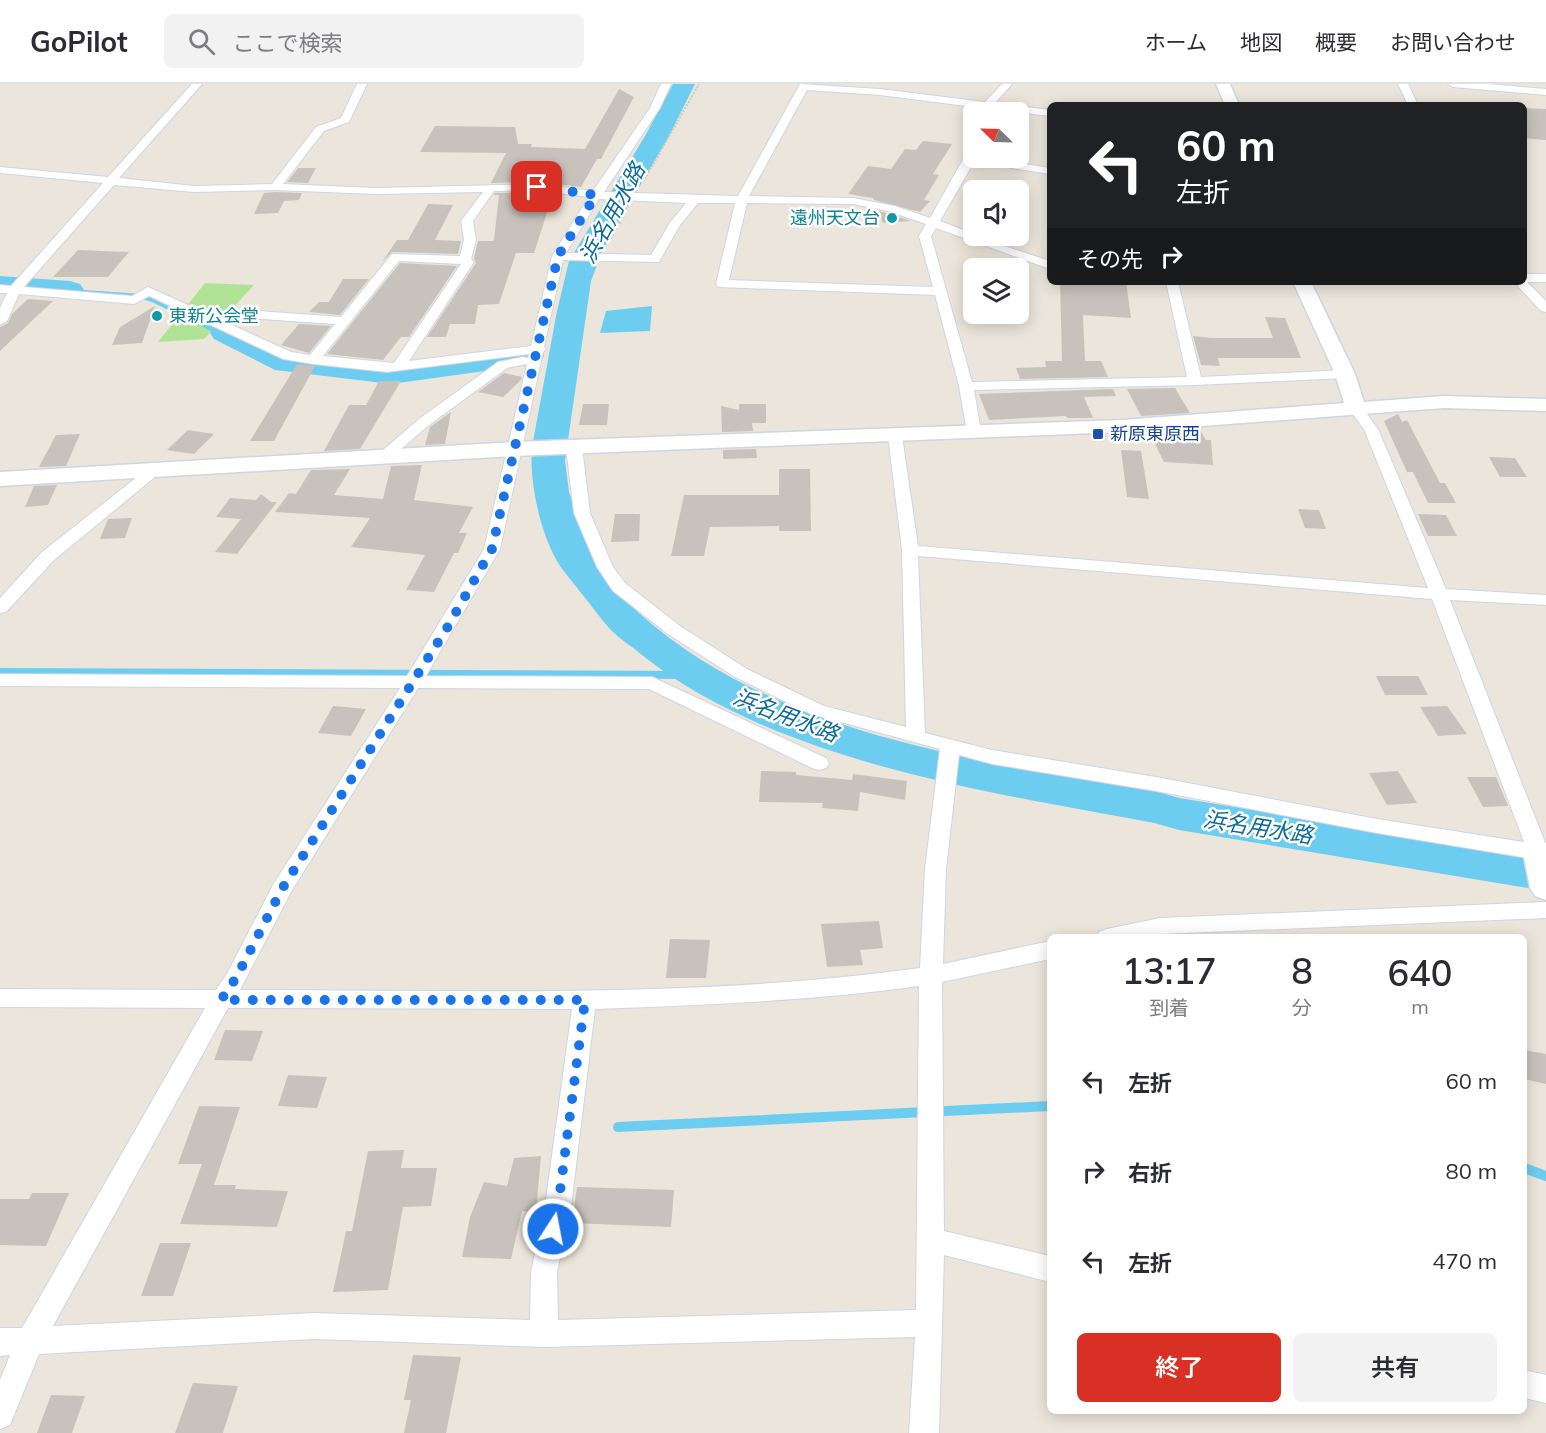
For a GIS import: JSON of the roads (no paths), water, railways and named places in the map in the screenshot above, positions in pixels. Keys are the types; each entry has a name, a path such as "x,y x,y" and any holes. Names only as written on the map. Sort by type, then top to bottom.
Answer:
{"street":[{"path":"0,321 17,287 197,84"},
{"path":"275,187 320,129 345,120 362,84"},
{"path":"0,1415 30,1341 221,1000 236,978 282,889 417,676 492,549 522,449 538,353 558,256 655,108 666,84"},
{"path":"993,102 1007,84"},
{"path":"1223,84 1231,102"},
{"path":"1403,84 1412,102"},
{"path":"1453,84 1546,92"},
{"path":"941,291 722,284 742,200 804,86 880,92 963,105"},
{"path":"1029,112 1047,113"},
{"path":"1029,166 1047,170"},
{"path":"964,168 925,236 966,386 974,432"},
{"path":"0,170 194,189 275,187 376,191 537,187 633,198 853,201 891,208 1047,264"},
{"path":"398,367 468,262 465,260 470,240 467,221 492,187"},
{"path":"558,256 655,259 675,224 695,199"},
{"path":"313,360 342,321 396,257 465,260"},
{"path":"1527,278 1546,278"},
{"path":"1173,285 1195,381"},
{"path":"1303,285 1345,374 1356,409 1371,429 1439,594 1542,864"},
{"path":"1523,285 1546,308"},
{"path":"0,289 17,287 134,300 148,291 288,356 387,369 538,353"},
{"path":"220,323 231,313 342,321"},
{"path":"383,456 424,422 503,365 538,353"},
{"path":"966,386 1195,381 1345,374"},
{"path":"0,479 522,449 1122,426 1444,402 1546,405"},
{"path":"895,436 910,550 916,737"},
{"path":"574,447 582,513 605,567 619,587 674,630 741,673 818,710 916,737 949,753 992,757 1156,784 1377,826 1542,864"},
{"path":"0,608 48,556 156,469"},
{"path":"910,550 1439,594 1546,600"},
{"path":"0,680 417,676 652,683 819,763"},
{"path":"924,1433 931,1240 930,976 942,788 949,753"},
{"path":"1125,934 1160,926 1546,910"},
{"path":"0,999 585,1000 711,995 872,984 930,976 1047,951"},
{"path":"544,1334 544,1272 558,1207 585,1000"},
{"path":"931,1240 1047,1268"},
{"path":"0,1342 314,1326 544,1334 928,1323"},
{"path":"1527,1385 1546,1389"}],"water":[{"path":"26,286 157,295 284,357 274,362 152,302 136,297 23,288"},
{"path":"652,306 650,331 600,333 606,311"}],"waterway":[{"name":"浜名用水路","path":"684,84 657,136 583,261 571,311 549,447 548,466 552,492 573,556 625,621 686,669 758,707 837,737 919,761 1155,807 1179,814 1546,874"},
{"path":"0,284 70,290"},
{"path":"225,333 286,363 391,375 529,356"},
{"path":"0,672 693,675"},
{"path":"618,1127 1047,1106"},
{"path":"1527,1169 1546,1176"}],"place":[{"name":"遠州天文台","path":"892,218"},
{"name":"東新公会堂","path":"157,316"},
{"name":"新原東原西","path":"1098,434"}]}
